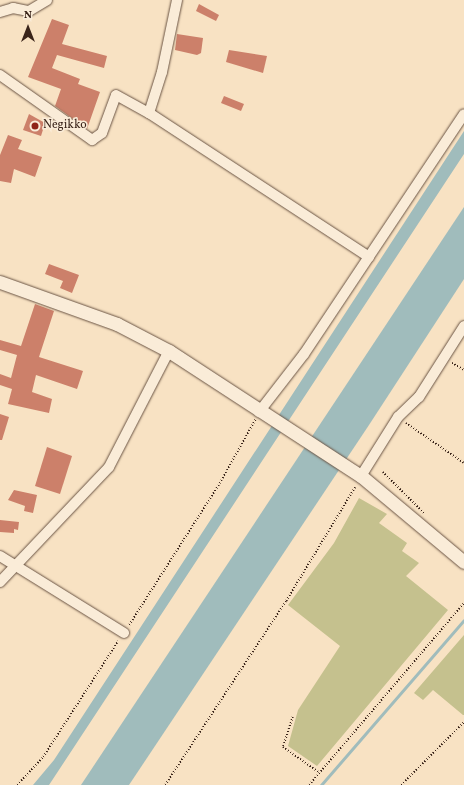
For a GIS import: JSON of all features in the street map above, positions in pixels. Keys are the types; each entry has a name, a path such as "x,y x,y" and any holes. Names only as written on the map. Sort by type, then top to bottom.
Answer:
{"street":[{"path":"0,12 13,8 29,11 47,0"},
{"path":"148,113 162,72 177,0"},
{"path":"0,75 92,140 102,134 116,96 148,113 369,257"},
{"path":"261,413 304,354 464,114"},
{"path":"0,282 117,324 169,351 291,433 356,473 464,562"},
{"path":"356,473 398,417 419,397 464,326"},
{"path":"0,582 109,467 169,351"},
{"path":"0,556 17,564 124,633"}],"path":[{"path":"444,357 464,370"},
{"path":"17,785 43,757 218,486 261,413"},
{"path":"398,417 464,463"},
{"path":"383,472 430,519"},
{"path":"165,785 286,600 356,473"},
{"path":"309,785 464,603"},
{"path":"293,717 283,747 320,773"},
{"path":"401,785 464,722"}],"shaded area":[{"path":"359,498 387,514 379,523 407,543 402,551 419,563 406,576 448,610 317,766 288,746 298,710 340,646 288,605 334,543"},
{"path":"464,635 463,715 433,690 423,700 414,693"}],"water":[{"path":"464,131 464,154 53,779 49,785 33,785 54,760"},
{"path":"464,207 464,279 369,425 129,785 81,785"}],"building":[{"path":"199,4 219,15 216,21 196,11"},
{"path":"52,19 69,25 62,44 107,56 104,68 57,55 52,68 80,79 78,84 100,92 87,129 55,106 61,89 28,77"},
{"path":"177,34 203,38 201,53 197,55 175,50"},
{"path":"229,50 267,56 263,73 226,62"},
{"path":"224,96 244,104 241,111 221,103"},
{"path":"29,114 45,123 41,136 23,130"},
{"path":"8,135 22,140 18,149 42,157 35,177 14,169 11,183 0,181 0,155"},
{"path":"49,264 79,275 72,293 60,288 63,281 45,274"},
{"path":"35,304 54,311 39,357 83,371 77,389 36,375 32,392 52,399 49,413 8,404 12,389 0,385 0,374 11,378 17,355 0,350 0,340 21,346"},
{"path":"0,414 9,417 2,440 0,440"},
{"path":"47,447 72,456 60,494 35,486"},
{"path":"14,490 37,495 33,513 24,511 25,506 8,500"},
{"path":"0,520 19,522 18,530 14,529 14,533 0,532"}],"waterway":[{"path":"321,785 464,620"}],"place":[{"name":"Negikko","path":"35,126"}]}
